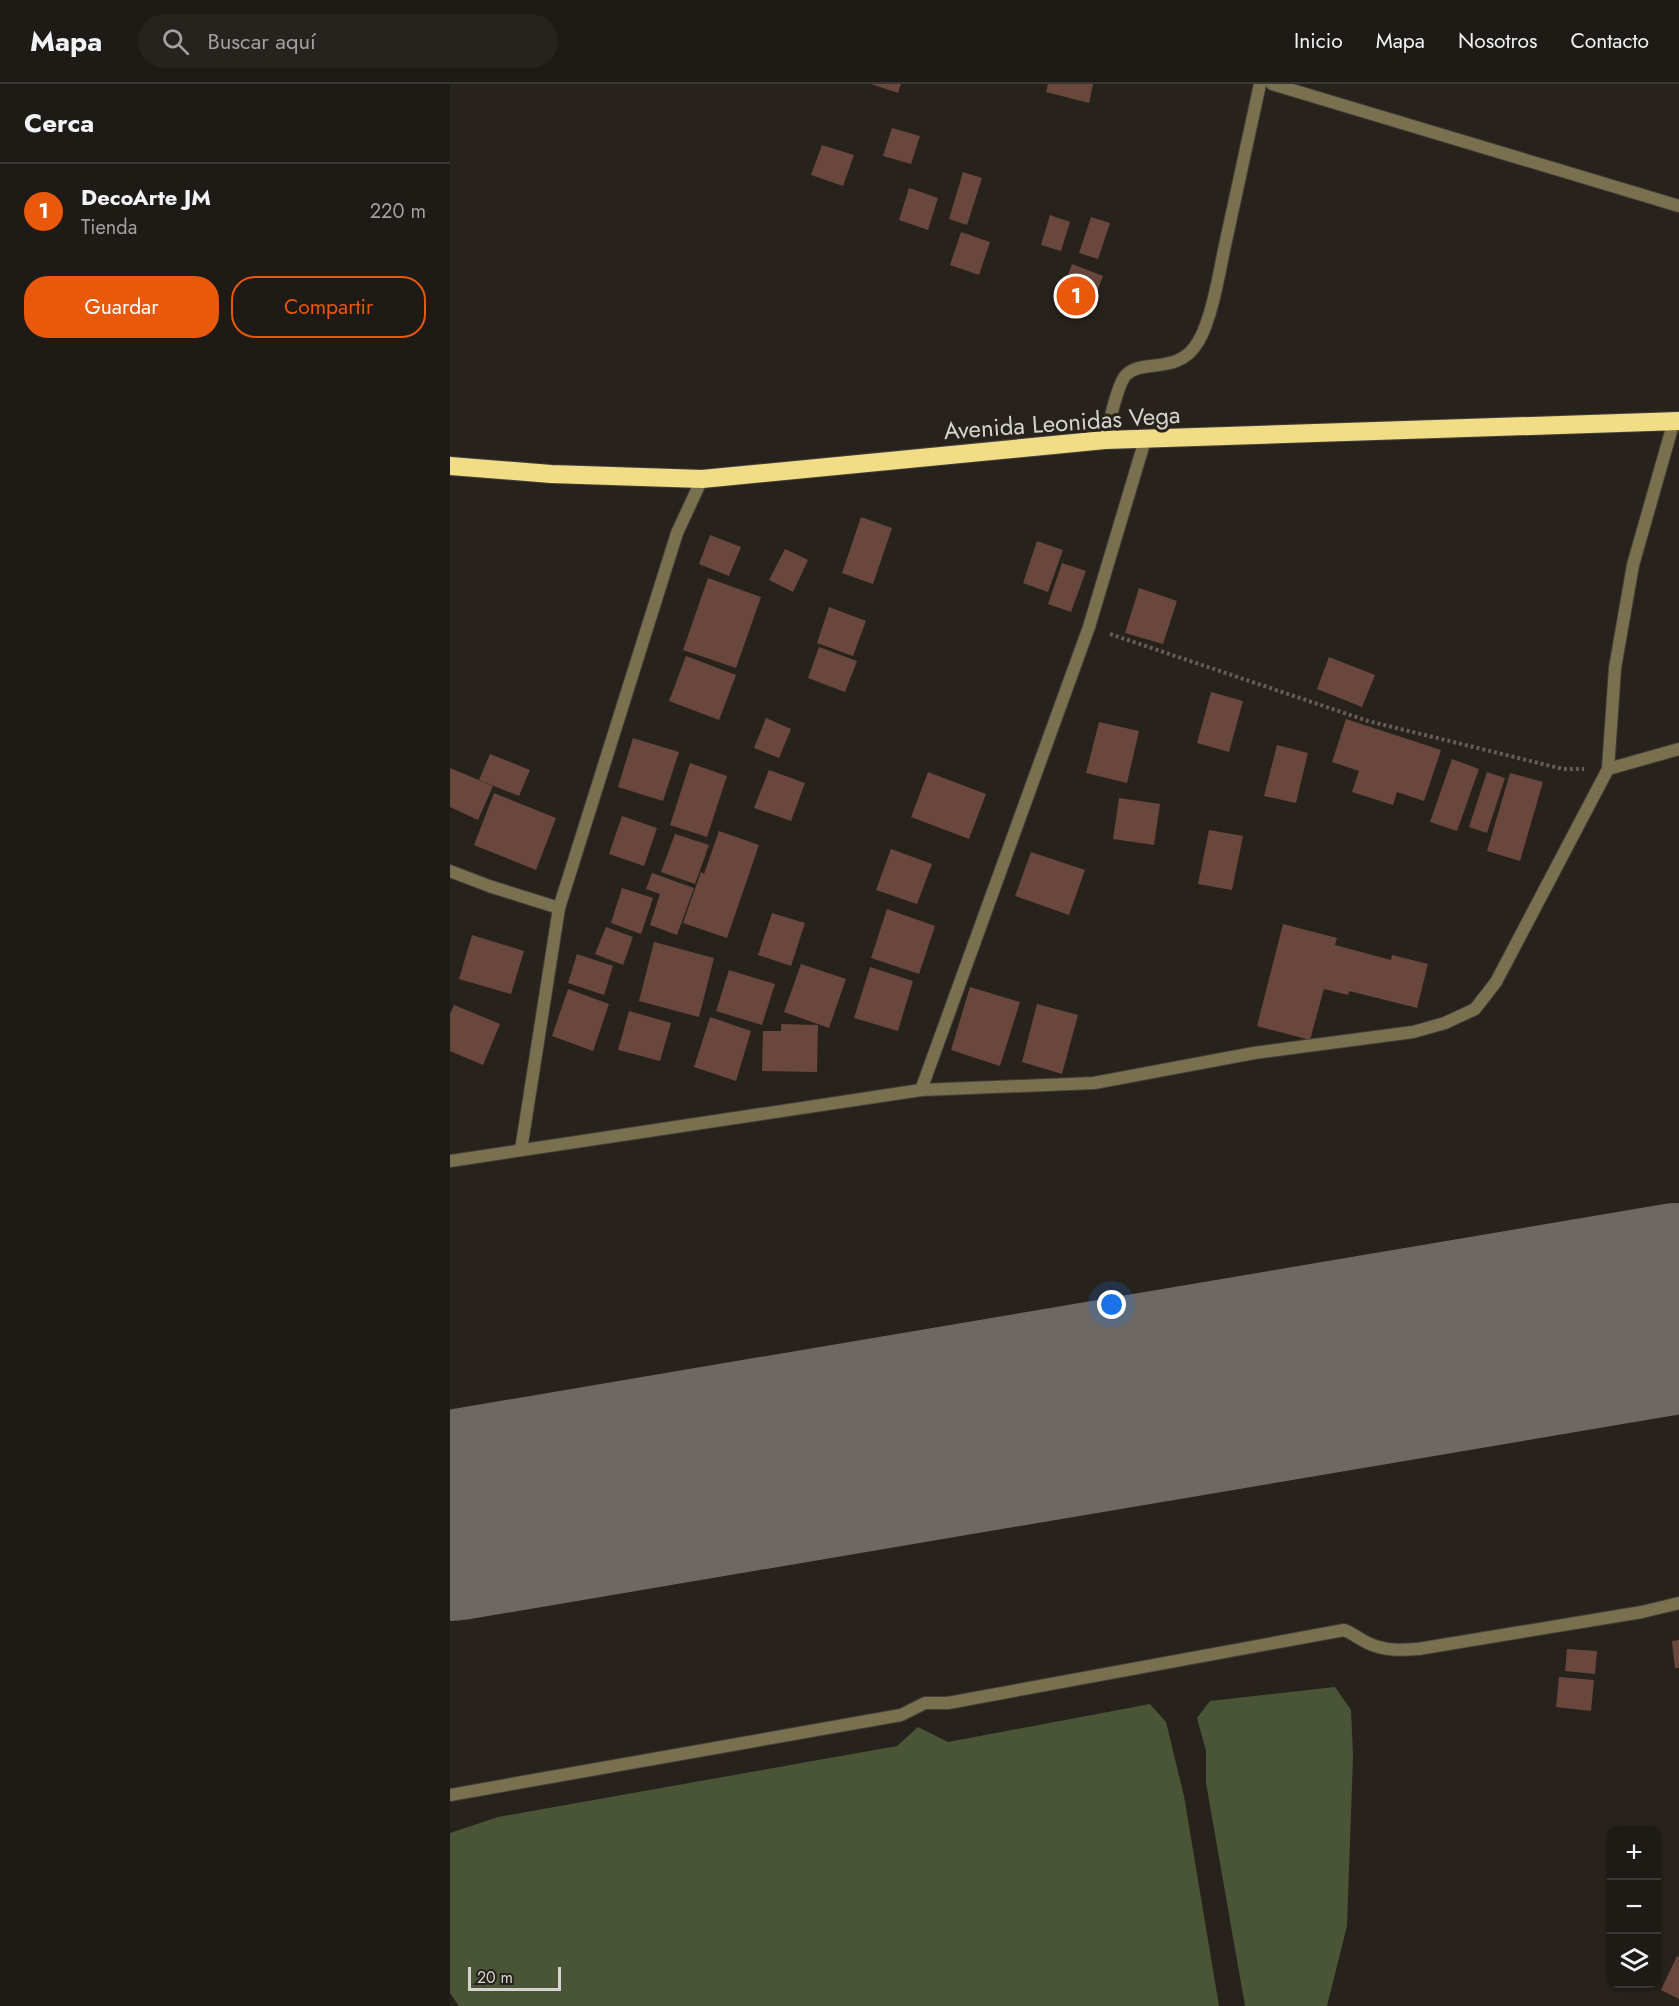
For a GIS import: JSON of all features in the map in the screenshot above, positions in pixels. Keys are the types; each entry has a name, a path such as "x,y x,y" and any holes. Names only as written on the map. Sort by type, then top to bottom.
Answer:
{"highway":[{"name":"Avenida Leonidas Vega","path":"450,466 551,474 702,479 1105,440 1677,421"}],"street":[{"path":"1105,440 1121,382 1127,374 1137,369 1173,364 1197,346 1203,333 1219,274 1260,84"},
{"path":"1272,84 1679,206"},
{"path":"450,1161 921,1090 1094,1083 1254,1053 1413,1032 1444,1023 1474,1009 1496,982 1608,769 1615,668 1633,565 1677,421"},
{"path":"921,1090 1089,627 1144,440"},
{"path":"521,1150 559,908 677,533 702,479"},
{"path":"1608,769 1679,748"},
{"path":"450,871 559,908"},
{"path":"450,1795 901,1715 925,1703 948,1703 1344,1630 1368,1643 1390,1650 1418,1650 1642,1612 1679,1603"}],"path":[{"path":"1089,627 1368,721 1563,769 1608,769"}],"shaded area":[{"path":"1335,1687 1351,1710 1353,1757 1347,1926 1327,2006 1245,2006 1206,1783 1206,1751 1197,1718 1210,1701"},
{"path":"1150,1704 1166,1722 1184,1796 1219,2006 459,2006 450,1993 450,1833 498,1817 897,1746 918,1727 948,1742"}],"building":[{"path":"871,84 901,84 898,93"},
{"path":"1048,84 1093,84 1089,103 1046,92"},
{"path":"892,128 920,136 911,164 883,156"},
{"path":"822,145 854,155 843,186 811,175"},
{"path":"963,172 982,178 967,225 949,219"},
{"path":"909,188 938,198 928,230 899,220"},
{"path":"1050,215 1070,222 1061,251 1041,245"},
{"path":"1091,217 1110,223 1098,259 1079,253"},
{"path":"961,232 990,242 979,275 950,265"},
{"path":"1072,264 1103,276 1091,308 1060,297"},
{"path":"861,517 892,528 873,584 842,573"},
{"path":"710,535 741,547 729,576 699,564"},
{"path":"1037,541 1063,550 1048,592 1023,583"},
{"path":"785,549 808,560 793,592 769,580"},
{"path":"1062,563 1086,571 1071,612 1048,604"},
{"path":"708,578 761,597 736,668 683,650"},
{"path":"1139,588 1177,601 1163,644 1125,633"},
{"path":"829,607 866,621 853,656 817,643"},
{"path":"819,647 857,661 845,692 808,678"},
{"path":"686,656 736,675 719,720 669,701"},
{"path":"1329,657 1375,675 1362,707 1317,689"},
{"path":"1211,692 1243,701 1229,752 1197,743"},
{"path":"766,718 791,729 779,758 754,748"},
{"path":"1346,719 1441,750 1424,801 1397,792 1393,805 1352,792 1359,771 1332,762"},
{"path":"1099,722 1139,731 1127,783 1086,773"},
{"path":"633,738 679,752 663,801 618,787"},
{"path":"1277,745 1308,753 1296,803 1264,796"},
{"path":"490,754 530,770 519,796 479,780"},
{"path":"1452,759 1479,769 1457,831 1430,822"},
{"path":"690,763 727,776 707,837 670,825"},
{"path":"450,768 493,786 478,820 450,807"},
{"path":"769,770 805,783 791,821 754,808"},
{"path":"928,772 986,794 969,839 911,817"},
{"path":"1487,772 1505,778 1487,833 1469,827"},
{"path":"1510,773 1543,782 1520,861 1487,851"},
{"path":"494,793 556,818 536,870 474,845"},
{"path":"1119,798 1160,804 1154,845 1113,839"},
{"path":"622,816 657,828 644,866 609,854"},
{"path":"1209,830 1243,836 1232,890 1198,884"},
{"path":"719,831 759,845 727,938 683,923 701,872 704,874"},
{"path":"675,834 709,845 695,884 661,872"},
{"path":"891,849 932,864 917,904 876,890"},
{"path":"1031,852 1085,870 1069,915 1015,896"},
{"path":"652,873 694,888 677,935 650,925 660,894 646,889"},
{"path":"622,888 653,898 641,934 611,923"},
{"path":"887,909 935,926 919,974 871,958"},
{"path":"772,913 805,923 791,966 758,955"},
{"path":"1283,924 1337,938 1335,945 1391,960 1392,955 1428,964 1417,1008 1349,991 1348,995 1324,989 1310,1040 1257,1026"},
{"path":"606,927 633,937 623,965 595,954"},
{"path":"472,935 524,951 511,994 459,979"},
{"path":"654,942 714,958 699,1017 639,1001"},
{"path":"577,954 613,966 604,995 568,983"},
{"path":"801,964 846,979 829,1028 784,1012"},
{"path":"870,967 913,981 898,1031 854,1018"},
{"path":"729,970 775,984 762,1025 716,1011"},
{"path":"970,987 1020,1002 1000,1066 951,1050"},
{"path":"568,989 609,1004 593,1051 552,1036"},
{"path":"1037,1004 1078,1015 1062,1074 1022,1062"},
{"path":"454,1005 500,1024 483,1065 450,1051 450,1014"},
{"path":"629,1011 671,1023 660,1061 618,1050"},
{"path":"710,1017 751,1031 736,1081 694,1067"},
{"path":"781,1024 818,1025 817,1072 762,1071 763,1031 781,1031"},
{"path":"1679,1640 1679,1668 1675,1668 1672,1641"},
{"path":"1567,1649 1597,1651 1595,1674 1565,1671"},
{"path":"1559,1677 1594,1680 1591,1711 1556,1707"},
{"path":"1677,1956 1679,1957 1679,1999 1661,1990"}],"runway":[{"path":"450,1516 1679,1308"}],"place":[{"name":"DecoArte JM","path":"1076,296"}]}
